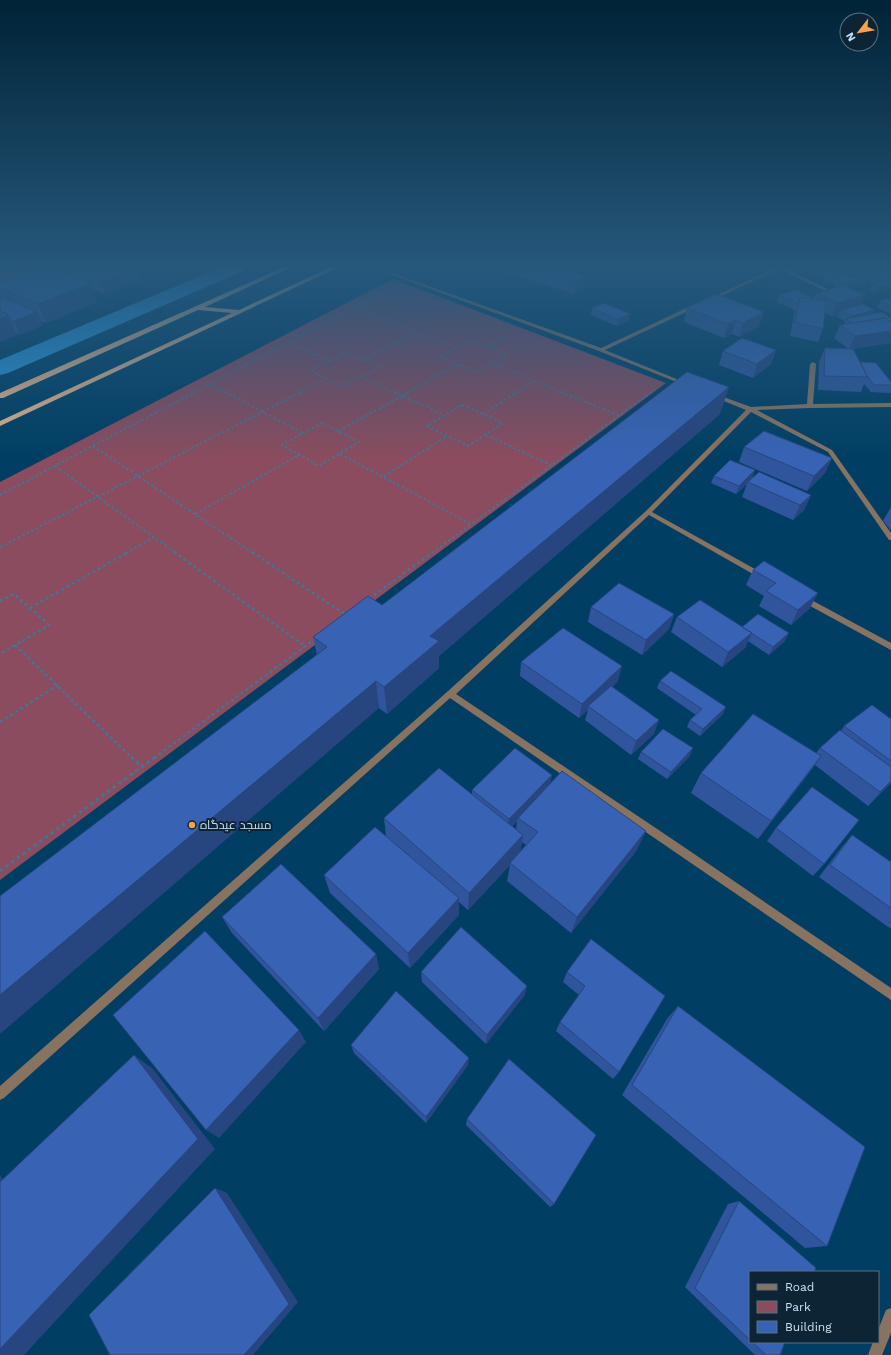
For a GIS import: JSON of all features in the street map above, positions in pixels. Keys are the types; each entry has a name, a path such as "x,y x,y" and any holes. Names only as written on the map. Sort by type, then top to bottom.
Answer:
{"highway":[{"path":"0,396 147,330"},
{"path":"0,424 202,330"}],"street":[{"path":"546,330 694,387"},
{"path":"601,350 643,330"},
{"path":"810,406 813,364"},
{"path":"708,392 750,409 830,451 891,538"},
{"path":"0,1094 450,694 648,512 750,409 810,406 891,405"},
{"path":"648,512 766,578"},
{"path":"801,597 891,647"},
{"path":"450,694 676,846 891,995"},
{"path":"875,1355 891,1315"}],"path":[{"path":"0,495 311,330"},
{"path":"413,330 457,348"},
{"path":"364,360 417,332"},
{"path":"488,347 512,334"},
{"path":"472,340 507,354 477,372 441,357 457,348 472,340"},
{"path":"288,342 329,362"},
{"path":"347,352 364,360 380,367 342,387 310,371 347,352"},
{"path":"492,363 619,415"},
{"path":"339,432 458,364"},
{"path":"362,377 444,415"},
{"path":"0,547 326,379"},
{"path":"482,414 535,381"},
{"path":"210,384 303,433"},
{"path":"365,602 654,389"},
{"path":"462,404 503,423 468,446 427,426 444,415 462,404"},
{"path":"322,423 339,432 359,442 319,466 282,445 322,423"},
{"path":"486,434 551,465"},
{"path":"383,477 447,436"},
{"path":"93,446 347,615 341,620"},
{"path":"340,453 471,524"},
{"path":"195,514 299,454"},
{"path":"55,466 305,646"},
{"path":"30,608 154,537"},
{"path":"0,602 14,594 49,625 0,654"},
{"path":"0,871 317,637"},
{"path":"16,645 142,766"},
{"path":"0,722 58,686"}],"green space":[{"path":"294,330 527,330 666,383 0,880 0,482"}],"building":[{"path":"847,330 891,330 891,331 855,336"},
{"path":"742,338 776,350 757,364 723,351"},
{"path":"825,348 853,349 868,377 824,376"},
{"path":"860,362 876,363 891,382 891,385 874,385"},
{"path":"687,372 729,387 430,636 439,641 384,687 376,681 0,995 0,896 327,647 313,637 368,596 382,605"},
{"path":"764,431 832,458 814,476 744,447"},
{"path":"730,460 755,470 739,486 714,476"},
{"path":"759,472 811,495 800,505 748,482"},
{"path":"764,561 818,593 798,610 766,591 776,583 753,570"},
{"path":"619,583 674,614 646,640 591,607"},
{"path":"700,600 752,633 728,652 677,617"},
{"path":"758,614 789,633 773,647 742,627"},
{"path":"563,628 622,666 582,704 521,662"},
{"path":"671,671 726,707 703,729 690,720 702,709 660,681"},
{"path":"611,686 659,720 636,741 588,706"},
{"path":"872,705 891,719 891,761 844,726"},
{"path":"753,714 821,756 771,821 701,773"},
{"path":"663,729 693,748 671,772 641,752"},
{"path":"840,730 891,767 891,781 880,792 820,748"},
{"path":"515,748 552,775 509,819 472,790"},
{"path":"439,768 523,835 469,893 384,818"},
{"path":"562,771 646,831 577,917 510,863 538,832 518,818"},
{"path":"812,787 859,820 824,864 776,828"},
{"path":"375,827 459,898 408,953 324,875"},
{"path":"852,835 891,862 891,908 830,865"},
{"path":"281,864 376,954 318,1018 222,917"},
{"path":"461,927 527,986 487,1035 421,972"},
{"path":"205,931 299,1030 206,1130 113,1015"},
{"path":"591,939 665,996 619,1072 560,1022 585,986 567,972"},
{"path":"396,991 469,1058 426,1117 351,1045"},
{"path":"678,1006 865,1147 827,1246 632,1085"},
{"path":"134,1055 198,1139 0,1349 0,1182"},
{"path":"509,1059 596,1135 554,1204 467,1119"},
{"path":"215,1188 289,1304 244,1355 110,1355 89,1315"},
{"path":"739,1201 816,1268 814,1271 749,1271 749,1339 695,1288"},
{"path":"753,1343 785,1343 780,1355 766,1355"}],"waterway":[{"path":"0,368 89,330"}],"place":[{"name":"مسجد عیدگاه","path":"192,825"}]}
